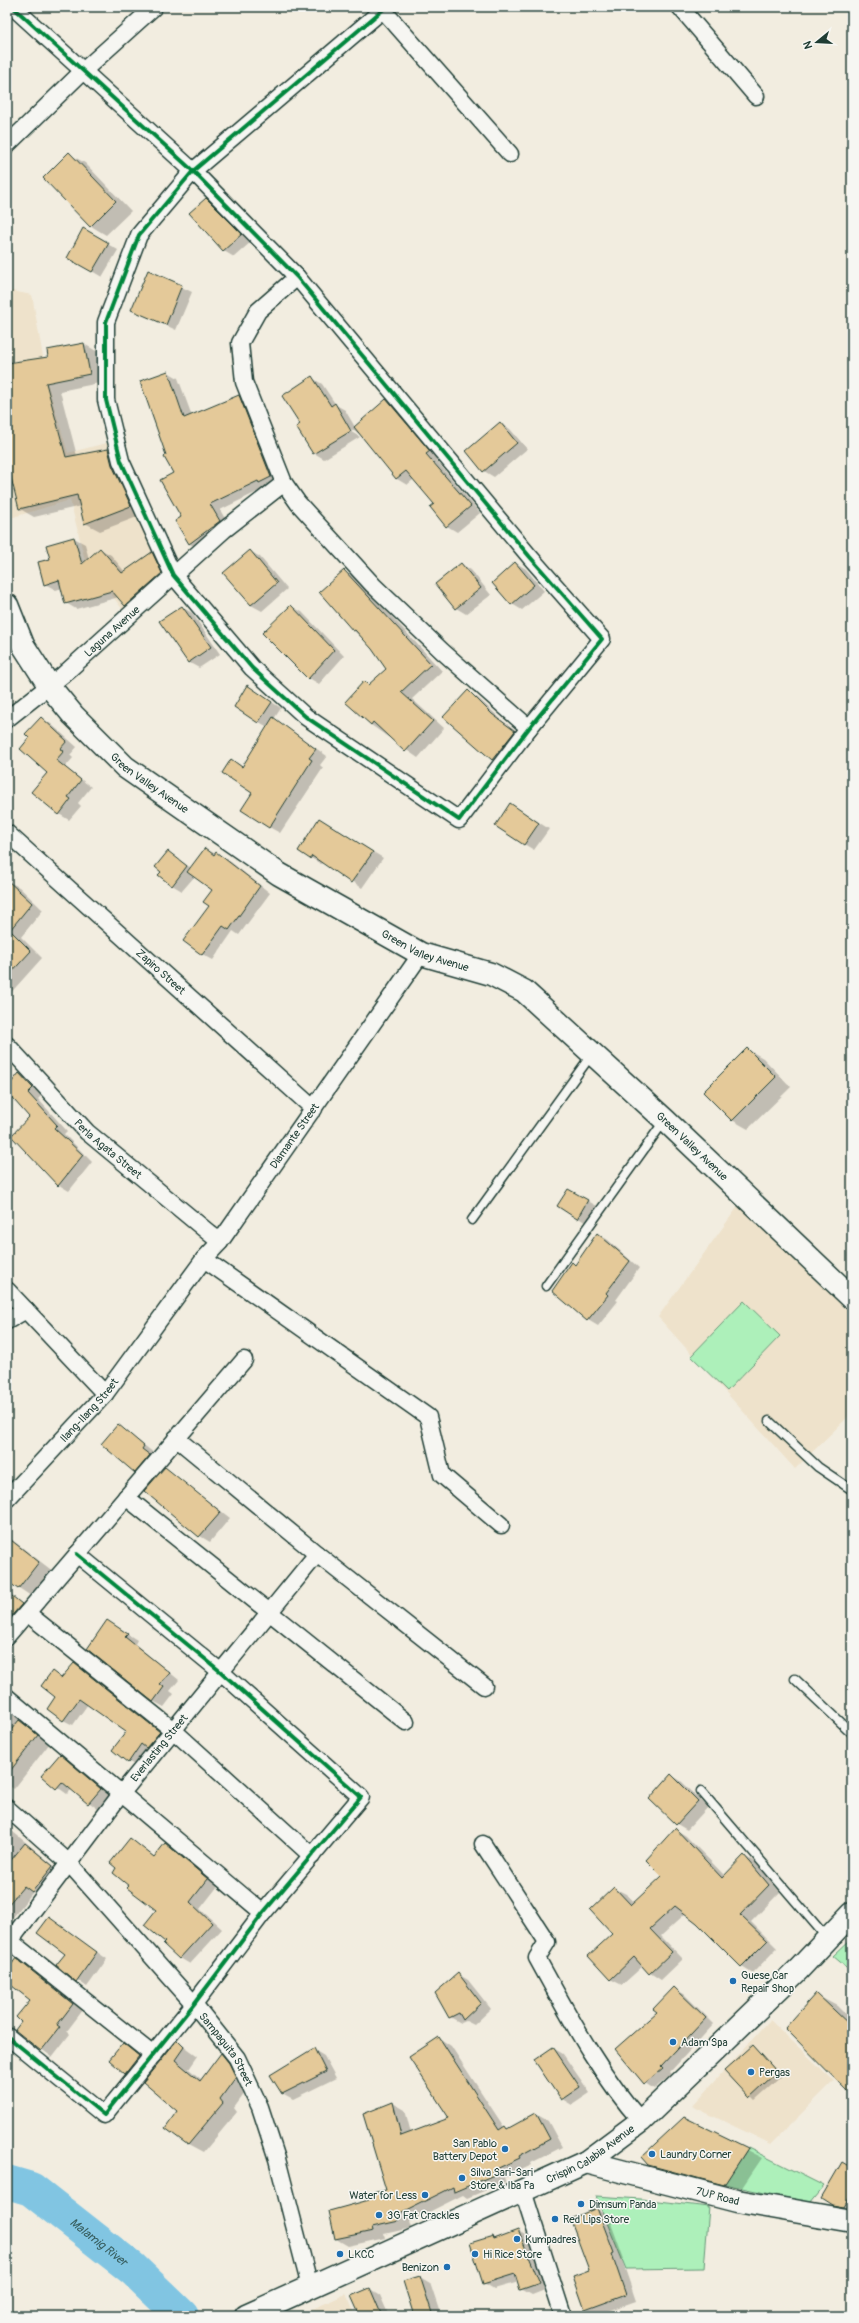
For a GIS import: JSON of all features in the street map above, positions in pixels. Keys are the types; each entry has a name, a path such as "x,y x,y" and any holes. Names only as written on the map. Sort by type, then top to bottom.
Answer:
{"street":[{"path":"13,7 193,171 297,278 530,557 602,639 529,728 459,820 306,717 252,668 173,575 121,461 106,400 106,322 139,235 193,171 384,8 510,154"},
{"path":"7,145 83,71 154,7"},
{"path":"680,7 756,96"},
{"path":"297,278 258,311 240,344 244,382 284,483 298,503 372,585 442,651 529,728"},
{"name":"Laguna Avenue","path":"7,719 50,687 224,530 284,483"},
{"name":"Green Valley Avenue","path":"7,605 24,645 50,687 73,715 125,767 279,874 421,954 491,974 524,991 665,1120 852,1298"},
{"name":"Zapiro Street","path":"7,833 314,1109"},
{"name":"Diamante Street","path":"164,1315 204,1259 220,1242 421,954"},
{"name":"Perla Agata Street","path":"7,1045 87,1132 220,1242"},
{"path":"204,1259 428,1417 442,1475 501,1525"},
{"path":"7,1290 105,1394"},
{"path":"7,1321 26,1310"},
{"name":"Ilang-Ilang Street","path":"7,1499 105,1394 164,1315"},
{"path":"7,1636 244,1360"},
{"path":"176,1438 317,1554 484,1686"},
{"path":"126,1497 406,1722"},
{"path":"7,2036 104,2115 194,2004 263,1913 361,1797 221,1672 77,1554"},
{"name":"Everlasting Street","path":"9,1943 68,1862 121,1794 317,1554"},
{"path":"27,1613 173,1730 312,1856"},
{"path":"7,1697 263,1913"},
{"name":"Sampaguita Street","path":"7,1808 68,1862 194,2004 237,2058 260,2107 277,2159 310,2287"},
{"path":"483,1844 547,1942 537,1958 558,1996 621,2098 641,2121"},
{"name":"Crispin Calabia Avenue","path":"246,2316 586,2162 641,2121 828,1939 852,1913"},
{"path":"9,1943 152,2056"},
{"name":"7UP Road","path":"586,2162 737,2201 852,2221"},
{"path":"523,2191 563,2316"}],"lane":[{"path":"472,1220 593,1054"},
{"path":"546,1286 665,1120"},
{"path":"769,1421 818,1467 852,1490"},
{"path":"795,1679 852,1733"},
{"path":"701,1791 828,1939"}],"shaded area":[{"path":"7,290 32,295 48,385 68,453 110,442 165,564 164,577 123,610 85,560 70,500 7,519"},
{"path":"739,1205 852,1313 852,1413 795,1469 658,1317"},
{"path":"770,2020 834,2081 771,2144 692,2106"},
{"path":"346,2294 356,2316 297,2316"}],"green space":[{"path":"744,1301 780,1336 727,1391 691,1356"},
{"path":"852,1938 852,1972 833,1956"},
{"path":"748,2148 824,2186 810,2203 724,2184"},
{"path":"596,2196 641,2199 709,2207 704,2268 626,2269"}],"building":[{"path":"69,152 116,201 90,227 43,178"},
{"path":"206,198 242,234 223,251 189,213"},
{"path":"83,228 109,243 92,272 67,258"},
{"path":"148,270 182,285 166,325 131,310"},
{"path":"84,343 90,374 46,383 66,457 108,449 112,465 131,506 84,524 77,495 19,509 7,462 7,363 48,357 47,350"},
{"path":"168,371 184,418 239,395 271,477 259,483 258,481 210,504 220,521 189,544 175,521 181,517 160,480 173,473 164,457 166,455 140,381"},
{"path":"312,376 331,406 335,403 351,431 313,454 296,427 300,424 282,396"},
{"path":"386,399 430,451 426,454 471,506 446,527 430,507 434,504 406,471 396,479 354,427"},
{"path":"500,422 517,443 483,472 466,451"},
{"path":"74,537 82,564 100,548 122,573 152,552 162,573 125,606 112,591 65,604 59,580 44,585 38,562 50,559 46,545"},
{"path":"250,550 277,583 251,605 223,573"},
{"path":"515,562 534,585 511,605 492,583"},
{"path":"461,563 481,588 455,609 435,584"},
{"path":"344,570 431,664 401,692 433,721 405,752 373,722 371,725 345,702 364,681 368,685 386,669 372,649 355,630 353,631 319,592"},
{"path":"291,605 334,650 308,679 262,633"},
{"path":"182,606 211,647 188,663 159,621"},
{"path":"247,685 272,702 258,723 234,707"},
{"path":"468,690 492,714 515,731 492,760 443,717"},
{"path":"41,717 67,741 60,749 64,751 56,760 81,780 68,797 71,799 59,815 31,792 47,773 20,749 29,738 25,734"},
{"path":"273,717 316,749 309,758 312,760 269,828 241,810 252,793 222,773 231,759 242,767"},
{"path":"510,803 539,823 524,845 495,826"},
{"path":"319,818 373,852 351,883 312,856 310,859 298,851"},
{"path":"205,848 214,855 216,852 260,886 229,930 223,926 202,955 183,941 209,906 203,902 212,890 187,872"},
{"path":"168,851 187,866 172,886 158,875 161,872 155,867"},
{"path":"7,880 32,903 10,930 31,951 7,977"},
{"path":"747,1048 776,1077 732,1121 703,1092"},
{"path":"19,1073 33,1088 28,1093 57,1125 54,1128 83,1155 58,1186 11,1136 29,1117 7,1092 7,1088"},
{"path":"568,1189 588,1200 577,1219 557,1206"},
{"path":"597,1233 630,1261 606,1293 608,1295 587,1321 552,1291 572,1262 575,1265"},
{"path":"118,1424 144,1446 142,1449 150,1455 135,1473 101,1444"},
{"path":"165,1467 221,1512 199,1537 144,1491"},
{"path":"7,1537 39,1562 18,1589 7,1581"},
{"path":"7,1592 22,1604 7,1621"},
{"path":"107,1620 128,1634 125,1637 170,1673 160,1684 164,1687 153,1702 87,1649"},
{"path":"74,1663 160,1732 146,1748 141,1744 128,1763 112,1750 126,1732 79,1699 63,1721 47,1709 55,1697 41,1686 52,1671 61,1678"},
{"path":"19,1720 38,1735 7,1775 7,1735"},
{"path":"60,1754 101,1789 88,1804 62,1782 56,1789 41,1776"},
{"path":"671,1774 698,1801 676,1825 649,1799"},
{"path":"675,1828 722,1878 744,1855 769,1885 740,1915 767,1941 741,1967 697,1923 675,1906 650,1929 672,1952 649,1974 634,1957 610,1980 588,1956 612,1934 590,1910 614,1887 631,1905 662,1876 646,1860"},
{"path":"130,1838 154,1857 165,1843 208,1879 190,1902 212,1923 179,1959 163,1944 165,1942 144,1925 156,1910 127,1888 129,1886 113,1873 116,1868 110,1863"},
{"path":"25,1843 53,1866 32,1892 24,1886 7,1906 7,1865"},
{"path":"49,1917 97,1952 76,1982 56,1965 65,1954 37,1933"},
{"path":"16,1958 73,2004 57,2025 60,2027 41,2051 15,2030 21,2022 16,2017 30,2000 7,1982 7,1971"},
{"path":"458,1973 481,2003 463,2020 459,2013 449,2018 435,1993"},
{"path":"674,1987 706,2018 661,2066 663,2068 644,2084 615,2049 657,2012 653,2009"},
{"path":"816,1993 852,2027 852,2096 785,2028"},
{"path":"439,2037 499,2130 505,2126 507,2129 536,2113 550,2139 519,2156 520,2158 492,2171 494,2175 454,2192 453,2187 397,2215 399,2221 372,2227 373,2231 335,2239 329,2211 369,2200 367,2194 386,2190 363,2114 393,2102 401,2136 449,2118 409,2057"},
{"path":"177,2040 184,2047 175,2060 200,2081 221,2053 229,2063 236,2077 220,2099 223,2103 188,2145 165,2128 177,2111 143,2082"},
{"path":"123,2043 139,2056 125,2074 109,2060"},
{"name":"Pergas","path":"753,2045 777,2072 749,2098 724,2071"},
{"path":"553,2047 580,2087 561,2100 534,2060"},
{"path":"314,2048 326,2072 282,2094 270,2075"},
{"path":"684,2117 748,2148 724,2185 648,2165 641,2157"},
{"path":"842,2162 852,2168 852,2193 844,2207 832,2205 821,2198"},
{"path":"597,2208 614,2253 612,2254 626,2295 585,2310 573,2276 589,2270 570,2219"},
{"path":"518,2230 540,2283 520,2290 515,2274 483,2284 470,2243 493,2236 494,2239"},
{"path":"420,2276 433,2316 414,2316 403,2281"},
{"path":"370,2288 382,2316 360,2316 351,2296"}],"waterway":[{"name":"Malamig River","path":"7,2182 31,2189 133,2269 182,2316"}],"cycle path":[{"path":"13,7 193,171 297,277 530,557 602,639 529,728 459,820 306,717 252,668 173,575 121,461 106,400 106,322 139,235 193,171 386,7"},
{"path":"7,2036 104,2115 194,2004 263,1913 361,1797 221,1672 77,1554"}],"place":[{"name":"Guese Car Repair Shop","path":"733,1981"},
{"name":"Adam Spa","path":"673,2042"},
{"name":"Pergas","path":"751,2072"},
{"name":"San Pablo Battery Depot","path":"505,2149"},
{"name":"Laundry Corner","path":"652,2154"},
{"name":"Silva Sari-Sari Store & Iba Pa","path":"462,2178"},
{"name":"Water for Less","path":"425,2195"},
{"name":"Dimsum Panda","path":"581,2204"},
{"name":"3G Fat Crackles","path":"379,2215"},
{"name":"Red Lips Store","path":"555,2219"},
{"name":"Kumpadres","path":"517,2239"},
{"name":"LKCC","path":"340,2254"},
{"name":"Hi Rice Store","path":"475,2254"},
{"name":"Benizon","path":"447,2267"}]}
